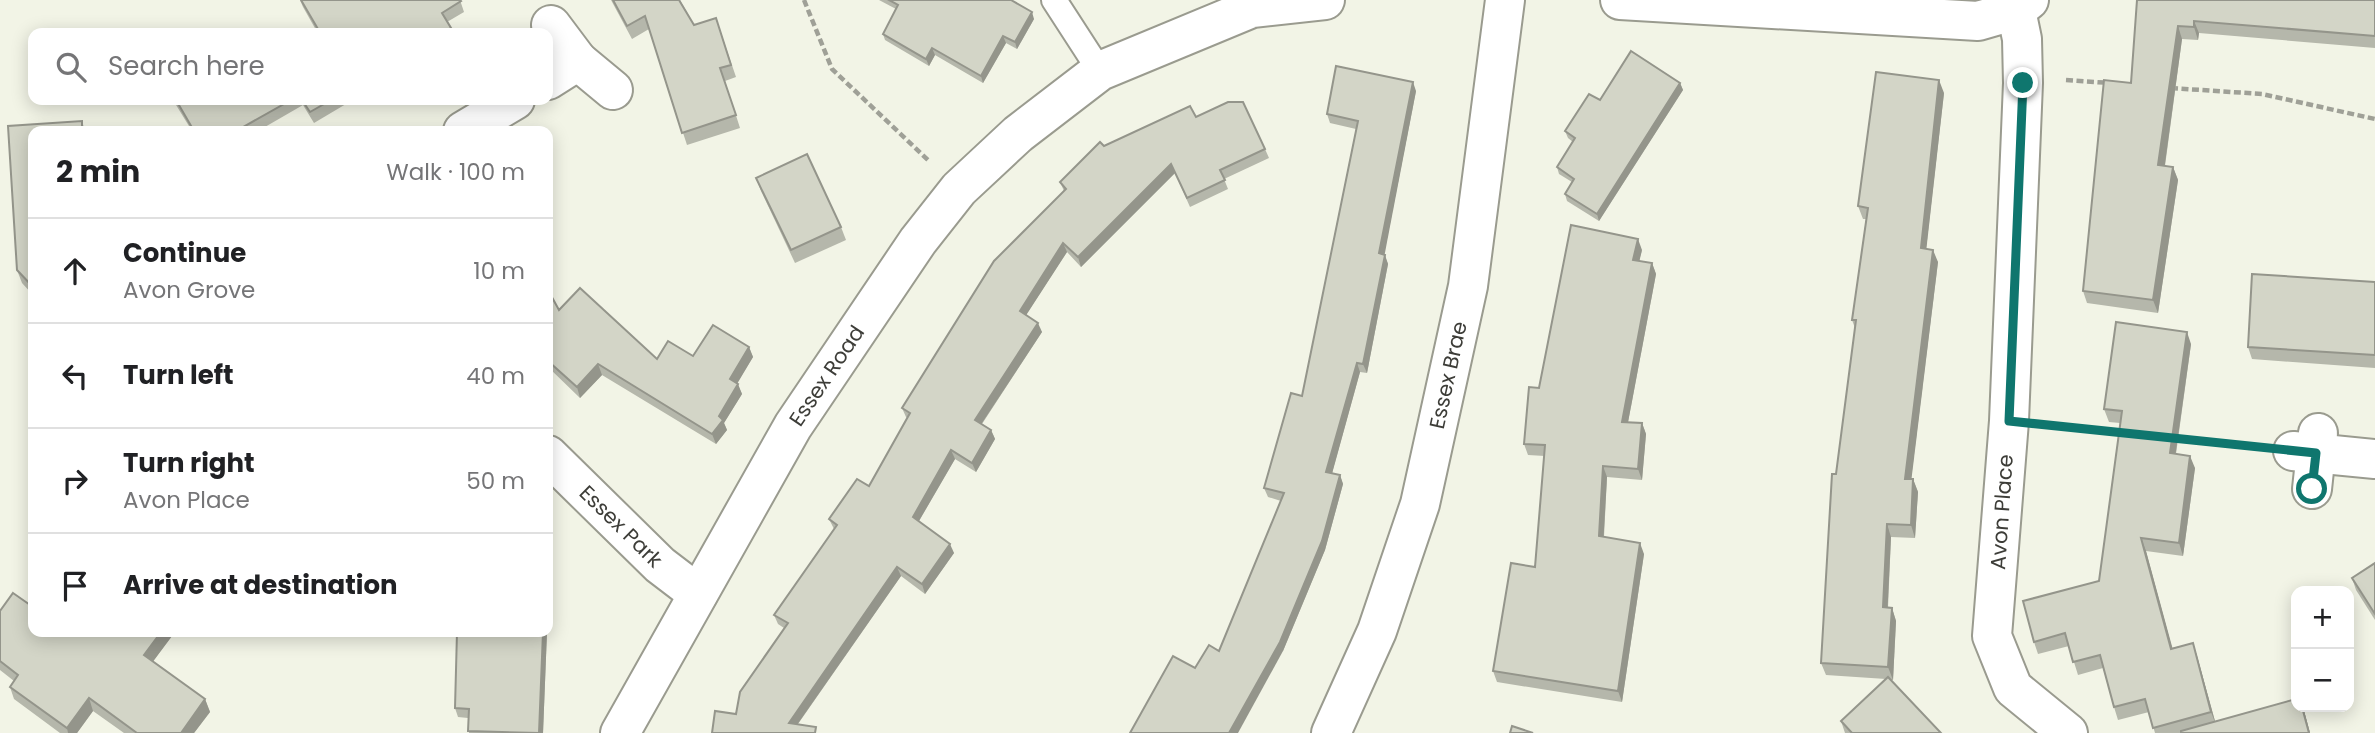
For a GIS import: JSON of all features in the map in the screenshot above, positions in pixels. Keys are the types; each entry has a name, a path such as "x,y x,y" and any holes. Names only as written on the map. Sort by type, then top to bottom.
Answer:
{"street":[{"name":"Essex Road","path":"620,733 793,426 918,241 959,189 1018,134 1100,71 1252,8 1325,0"},
{"name":"Essex Brae","path":"1331,733 1377,631 1420,503 1468,286 1505,0"},
{"path":"1620,0 1811,6 1978,21 2022,5"},
{"name":"Avon Place","path":"2022,5 2023,83 2009,421 1992,636 2013,688 2068,733"},
{"path":"553,33 563,71 613,90"},
{"path":"471,126 507,105"},
{"path":"2310,456 2375,459"},
{"name":"Essex Park","path":"553,460 660,565 698,594"}],"lane":[{"path":"1054,0 1100,71"}],"path":[{"path":"804,0 832,69 959,189"},
{"path":"2023,83 2073,80 2113,83"},
{"path":"2167,87 2262,94 2375,119"},
{"path":"2009,421 2131,434"},
{"path":"2171,438 2310,456"}],"building":[{"path":"301,0 461,1 442,13 451,28 317,28"},
{"path":"613,0 679,0 694,25 716,18 731,65 720,68 736,115 682,133 645,16 627,26"},
{"path":"889,0 1011,0 1032,12 1015,42 1003,36 981,76 932,48 926,59 883,34 898,5"},
{"path":"2137,0 2375,0 2375,36 2194,21 2194,27 2178,26 2158,165 2173,167 2153,300 2083,291 2104,80 2131,83"},
{"path":"1631,51 1680,83 1597,214 1565,194 1574,179 1557,167 1575,138 1565,131 1589,94 1600,100"},
{"path":"1336,66 1413,82 1379,253 1385,255 1363,364 1357,363 1326,472 1340,475 1322,541 1280,642 1229,733 1130,733 1173,656 1195,668 1209,645 1219,651 1284,493 1264,488 1291,393 1302,396 1358,121 1327,114"},
{"path":"1876,72 1939,80 1921,248 1933,250 1905,479 1913,479 1911,525 1887,524 1883,607 1892,608 1888,667 1821,663 1832,474 1836,474 1856,320 1852,320 1868,208 1858,206"},
{"path":"1228,102 1243,102 1265,149 1220,170 1225,180 1187,198 1171,164 1078,257 1063,243 1020,311 1038,323 975,420 991,430 972,463 951,450 913,517 950,544 922,584 897,567 789,723 816,727 815,733 712,733 715,711 736,714 740,692 788,623 774,615 837,525 829,519 857,479 869,486 910,413 902,408 994,261 1066,189 1060,182 1100,142 1104,146 1190,106 1196,117"},
{"path":"179,105 282,105 245,126 191,126"},
{"path":"305,105 322,105 310,112"},
{"path":"82,121 82,126 28,126 28,282 17,270 8,126"},
{"path":"807,154 841,227 791,250 756,178"},
{"path":"1571,225 1638,239 1633,260 1652,263 1622,422 1642,423 1638,469 1603,466 1599,536 1640,543 1618,691 1493,671 1511,563 1535,567 1545,445 1524,444 1529,387 1539,388"},
{"path":"2252,274 2375,282 2375,355 2248,347"},
{"path":"580,288 657,359 668,341 693,356 713,325 749,347 730,379 738,384 719,416 723,420 712,434 598,364 577,387 553,365 553,299 559,310"},
{"path":"2116,322 2187,332 2170,453 2190,456 2179,543 2141,538 2171,649 2193,643 2211,712 2153,728 2145,699 2114,707 2100,655 2073,662 2065,633 2034,642 2023,601 2099,581 2122,411 2104,409"},
{"path":"2375,563 2375,614 2352,578"},
{"path":"13,593 28,604 28,637 157,637 144,655 205,699 181,733 137,733 89,698 67,728 10,687 18,675 0,661 0,611"},
{"path":"457,637 543,637 539,733 468,731 469,709 455,708"},
{"path":"1888,677 1941,733 1852,733 1841,721"},
{"path":"2291,700 2291,712 2303,712 2309,733 2181,733"},
{"path":"1512,726 1533,733 1510,733"}],"route":[{"path":"2023,83 2009,421 2316,453 2312,489"}]}
